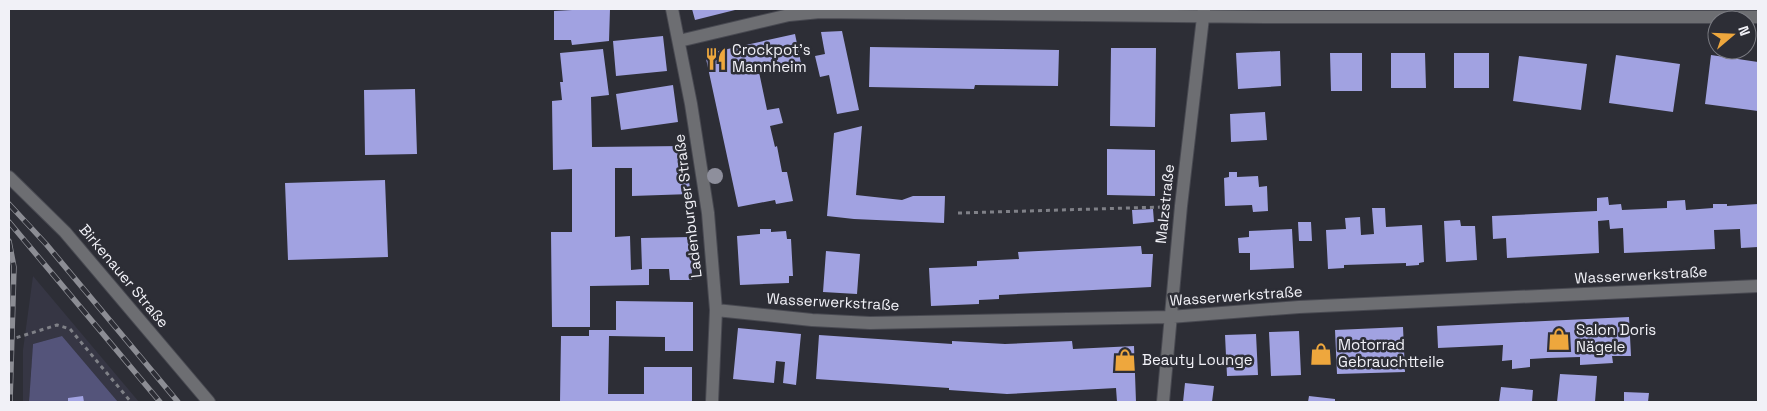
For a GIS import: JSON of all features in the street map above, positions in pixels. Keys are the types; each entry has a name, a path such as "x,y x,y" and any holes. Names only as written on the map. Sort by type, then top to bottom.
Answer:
{"street":[{"name":"Ladenburger Straße","path":"672,9 691,104 708,213 716,310 712,402"},
{"path":"679,41 807,12 1758,17"},
{"name":"Malzstraße","path":"1163,402 1181,206 1204,13"},
{"name":"Birkenauer Straße","path":"9,177 65,232 209,402"},
{"name":"Wasserwerkstraße","path":"716,310 812,320 870,323 1170,317 1299,307 1758,286"}],"path":[{"path":"958,213 1181,206"},
{"path":"9,340 57,325 70,329 131,402"}],"shaded area":[{"path":"33,276 139,402 118,402 62,336 33,344 29,402 23,402 23,350"},
{"path":"62,336 118,402 29,402 33,344"}],"building":[{"path":"610,9 609,41 572,45 571,40 554,40 554,11"},
{"path":"692,9 739,9 695,20"},
{"path":"842,31 859,110 837,114 829,75 820,77 815,56 825,54 821,32"},
{"path":"795,34 802,68 772,74 771,69 759,72 767,110 779,108 783,123 770,126 775,147 777,146 782,172 787,172 793,201 776,204 775,200 738,207 705,54"},
{"path":"663,36 667,71 616,76 613,41"},
{"path":"870,47 1059,50 1058,86 975,85 974,89 869,87"},
{"path":"1111,48 1156,48 1155,127 1110,126"},
{"path":"603,49 609,95 591,97 592,147 683,146 691,194 632,196 632,168 615,168 615,237 630,236 631,270 642,269 641,238 691,237 692,280 670,280 669,269 649,269 649,285 590,286 590,327 552,327 551,232 572,232 572,169 553,170 552,101 562,100 560,82 563,82 560,53"},
{"path":"1280,51 1281,86 1238,89 1236,53"},
{"path":"1330,53 1362,53 1362,91 1331,91"},
{"path":"1391,53 1425,53 1426,88 1391,88"},
{"path":"1454,53 1489,53 1489,88 1454,88"},
{"path":"1616,55 1680,64 1673,112 1609,103"},
{"path":"1519,56 1587,64 1581,110 1513,101"},
{"path":"1710,60 1758,62 1758,111 1705,104"},
{"path":"673,85 678,122 621,130 616,94"},
{"path":"415,89 417,154 365,155 364,90"},
{"path":"1265,112 1267,140 1231,142 1230,114"},
{"path":"862,126 856,195 902,200 913,196 945,196 944,223 827,216 834,133"},
{"path":"1107,149 1155,150 1155,196 1107,195"},
{"path":"1229,172 1237,172 1237,177 1258,176 1259,187 1267,186 1268,211 1253,212 1252,205 1225,206 1224,178 1229,177"},
{"path":"385,180 388,257 288,260 285,183"},
{"path":"1608,197 1609,205 1621,204 1622,210 1667,208 1667,201 1685,200 1686,210 1713,208 1713,204 1727,204 1727,206 1758,204 1758,247 1741,248 1740,229 1714,230 1715,249 1624,253 1623,228 1610,229 1609,220 1598,221 1599,253 1507,258 1506,238 1493,239 1492,216 1597,211 1597,198"},
{"path":"1372,208 1385,208 1386,227 1422,225 1424,262 1419,263 1419,265 1406,266 1406,263 1344,265 1344,268 1328,269 1326,230 1346,229 1345,218 1360,217 1361,235 1374,234"},
{"path":"1153,209 1154,222 1133,224 1132,210"},
{"path":"1460,220 1461,226 1475,226 1477,260 1446,262 1444,221"},
{"path":"1298,222 1311,222 1312,241 1299,241"},
{"path":"760,229 771,229 771,232 786,231 787,239 791,239 793,276 789,276 789,283 740,285 737,236 760,234"},
{"path":"1292,229 1294,268 1250,270 1250,253 1239,253 1238,238 1249,237 1249,231"},
{"path":"1141,246 1142,254 1153,254 1151,287 999,295 999,299 979,300 979,304 931,306 929,268 977,266 977,261 1019,259 1018,252"},
{"path":"826,251 860,254 857,294 823,292"},
{"path":"616,301 693,302 693,351 665,351 665,337 609,336 608,394 644,394 644,367 692,367 692,402 560,402 561,336 589,336 589,330 616,330"},
{"path":"1629,317 1631,356 1612,356 1613,363 1580,365 1580,357 1530,359 1530,367 1512,369 1512,360 1502,361 1503,345 1438,348 1437,326"},
{"path":"1403,327 1405,372 1337,374 1335,330"},
{"path":"738,328 801,334 796,385 783,383 785,362 776,361 774,383 733,379"},
{"path":"1299,331 1301,375 1271,376 1269,332"},
{"path":"1256,334 1258,375 1227,376 1225,335"},
{"path":"819,335 952,344 952,341 1005,344 1072,341 1073,349 1134,346 1136,402 1117,402 1116,388 1007,394 816,379"},
{"path":"1560,374 1597,376 1595,402 1557,402"},
{"path":"1185,383 1214,386 1212,402 1183,402"},
{"path":"1501,387 1533,390 1532,402 1499,402"},
{"path":"1624,392 1649,393 1648,402 1624,402"},
{"path":"83,396 84,402 68,402 68,398"},
{"path":"1309,396 1335,399 1335,402 1308,402"}],"railway":[{"path":"9,204 46,244 178,402"},
{"path":"9,222 160,402"},
{"path":"9,241 14,267 10,402"}],"place":[{"name":"Crockpot's Mannheim","path":"716,59"},
{"name":"Salon Doris Nägele","path":"1559,339"},
{"name":"Motorrad Gebrauchtteile","path":"1321,354"},
{"name":"Beauty Lounge","path":"1125,360"}]}
